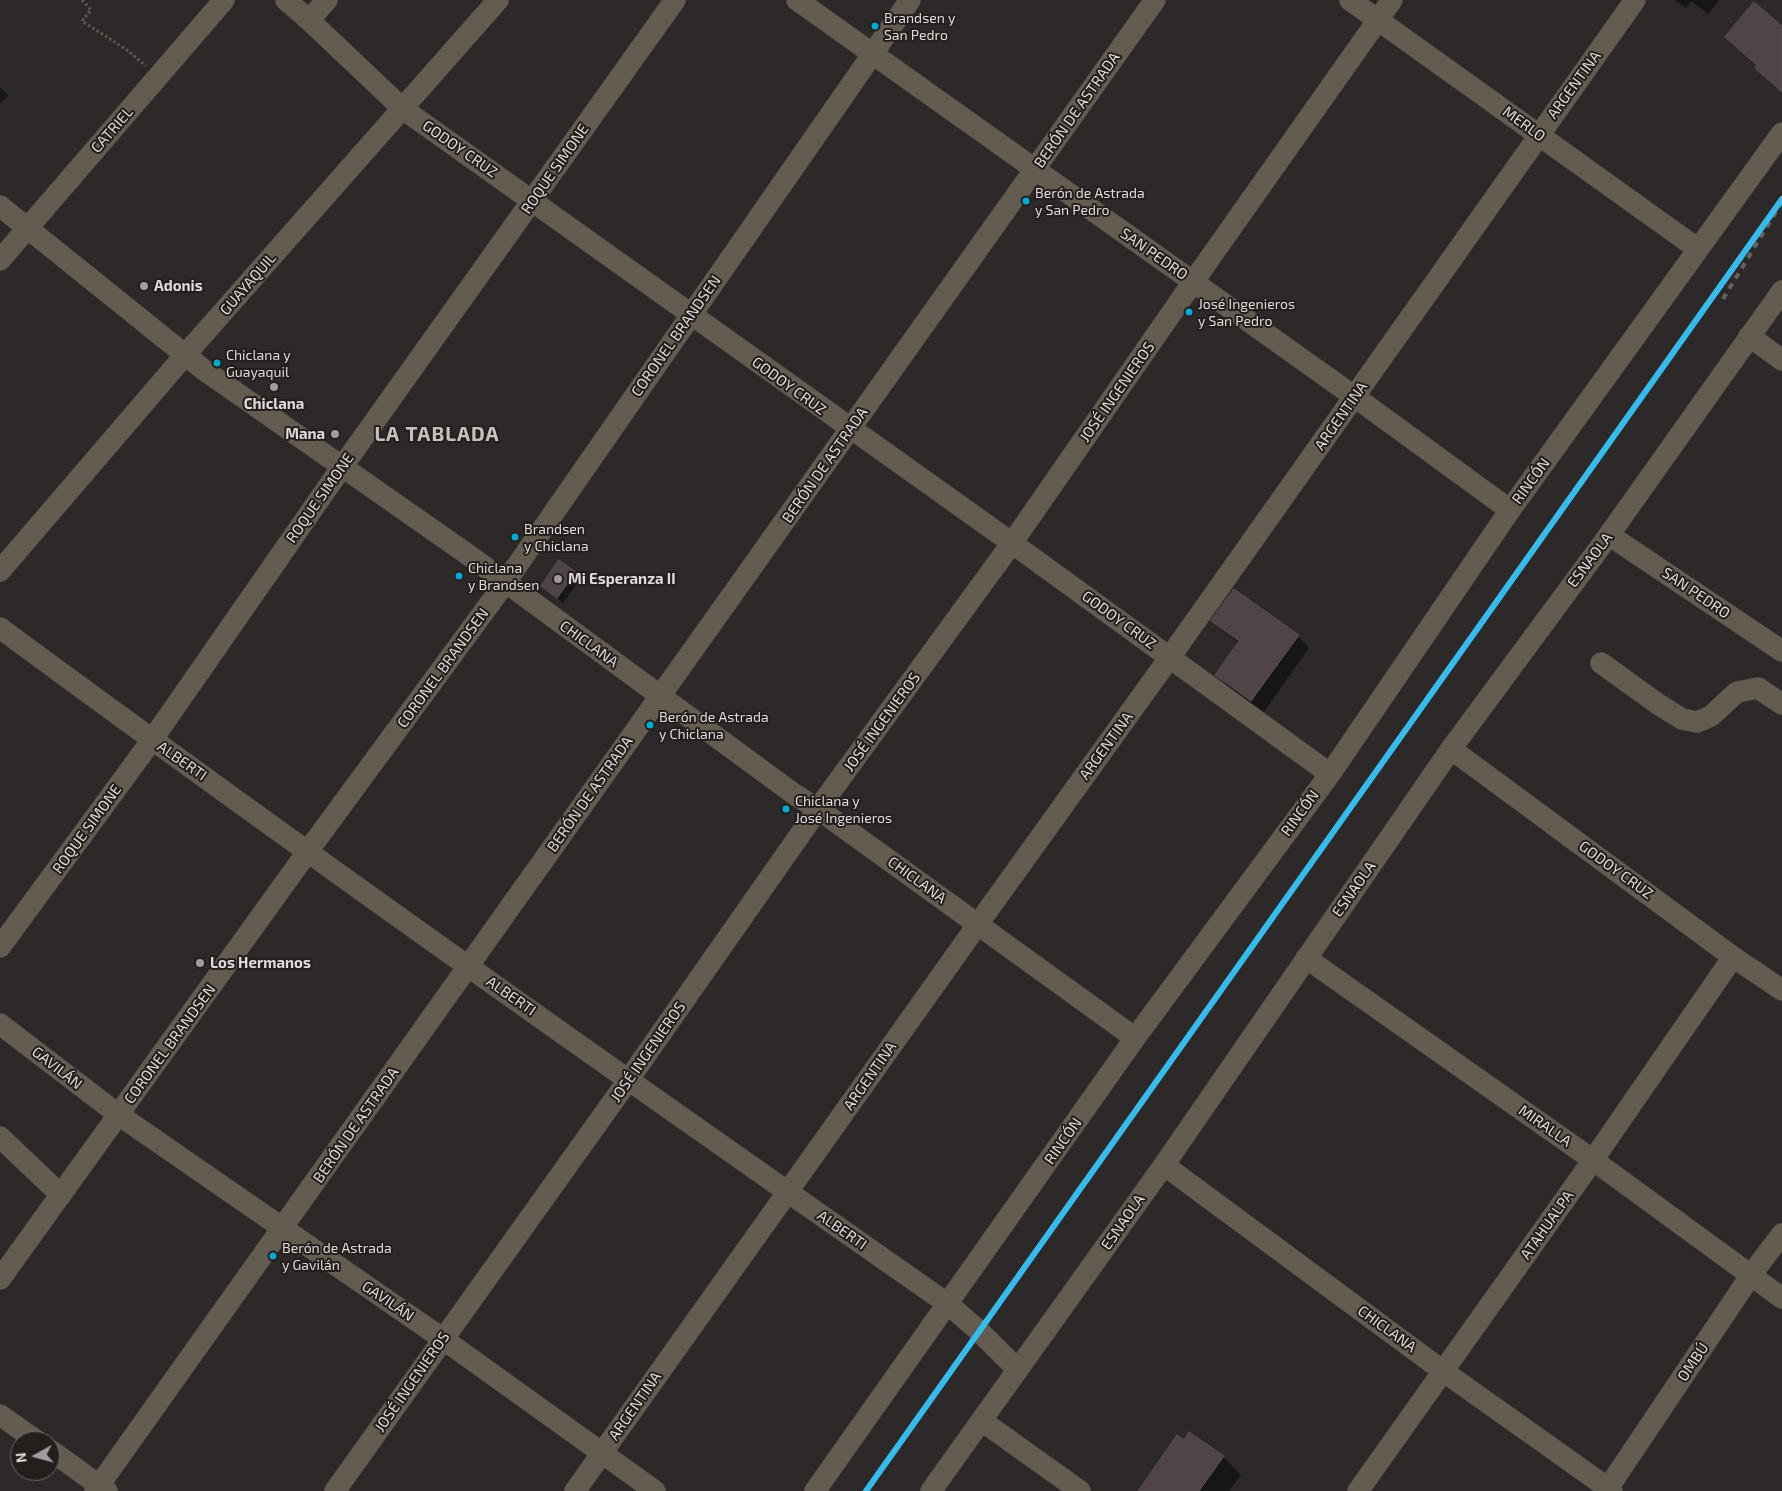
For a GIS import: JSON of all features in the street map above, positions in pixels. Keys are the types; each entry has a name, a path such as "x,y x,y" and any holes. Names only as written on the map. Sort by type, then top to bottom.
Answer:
{"street":[{"name":"CATRIEL","path":"0,260 224,0"},
{"name":"GODOY CRUZ","path":"286,0 403,109 1012,543 1330,774"},
{"path":"309,20 327,0"},
{"name":"GUAYAQUIL","path":"0,571 185,355 498,0"},
{"name":"ROQUE SIMONE","path":"0,947 152,740 341,467 675,0"},
{"name":"SAN PEDRO","path":"797,0 1355,397 1510,510"},
{"name":"CORONEL BRANDSEN","path":"0,1279 308,851 505,583 910,0"},
{"name":"BERÓN DE ASTRADA","path":"100,1489 468,965 1155,0"},
{"name":"MERLO","path":"1350,0 1698,249"},
{"name":"JOSÉ INGENIEROS","path":"335,1491 818,809 1012,543 1392,0"},
{"name":"ARGENTINA","path":"575,1491 1355,397 1635,0"},
{"name":"RINCÓN","path":"815,1491 1136,1038 1330,774 1510,510 1782,133"},
{"name":"CHICLANA","path":"0,206 185,355 341,467 470,556 794,794 818,809 1136,1038"},
{"name":"ESNAOLA","path":"931,1491 1164,1165 1451,749 1609,535 1782,291"},
{"path":"1750,336 1782,360"},
{"name":"SAN PEDRO","path":"1609,535 1782,651"},
{"name":"ALBERTI","path":"0,628 152,740 948,1304 979,1331 1018,1370"},
{"path":"1601,663 1682,719 1697,722 1711,716 1737,692 1746,689 1758,688 1782,704"},
{"name":"GODOY CRUZ","path":"1451,749 1733,957 1782,990"},
{"name":"ATAHUALPA","path":"1358,1491 1593,1160 1733,957"},
{"name":"MIRALLA","path":"1306,958 1593,1160 1782,1298"},
{"name":"GAVILÁN","path":"0,1024 119,1115 443,1339 655,1491"},
{"path":"0,1137 61,1195"},
{"name":"CHICLANA","path":"1164,1165 1443,1371 1609,1490"},
{"name":"OMBÚ","path":"1609,1490 1751,1275 1782,1234"},
{"path":"0,1415 23,1431"},
{"path":"982,1421 1080,1491"},
{"path":"60,1458 100,1489"}],"path":[{"path":"82,0 91,10 82,21 127,50 148,67"}],"building":[{"path":"1754,2 1782,26 1782,92 1755,68 1757,65 1725,37"},
{"name":"Mi Esperanza II","path":"559,560 576,572 557,598 541,586"},
{"path":"1234,589 1299,635 1251,701 1215,675 1239,641 1211,621"},
{"path":"1189,1432 1224,1456 1199,1491 1138,1491 1177,1435 1184,1440"}],"railway":[{"path":"1723,299 1782,202"}],"transit line":[{"path":"866,1491 1782,199"}],"place":[{"name":"Brandsen y San Pedro","path":"875,26"},
{"name":"Berón de Astrada y San Pedro","path":"1026,201"},
{"name":"Adonis","path":"144,286"},
{"name":"José Ingenieros y San Pedro","path":"1189,312"},
{"name":"Chiclana y Guayaquil","path":"217,363"},
{"name":"Chiclana","path":"274,387"},
{"name":"Mana","path":"335,434"},
{"name":"Brandsen y Chiclana","path":"515,537"},
{"name":"Chiclana y Brandsen","path":"459,576"},
{"name":"Mi Esperanza II","path":"558,579"},
{"name":"Berón de Astrada y Chiclana","path":"650,725"},
{"name":"Chiclana y José Ingenieros","path":"786,809"},
{"name":"Los Hermanos","path":"200,963"},
{"name":"Berón de Astrada y Gavilán","path":"273,1256"}],"district":[{"name":"LA TABLADA","path":"437,434"}]}
